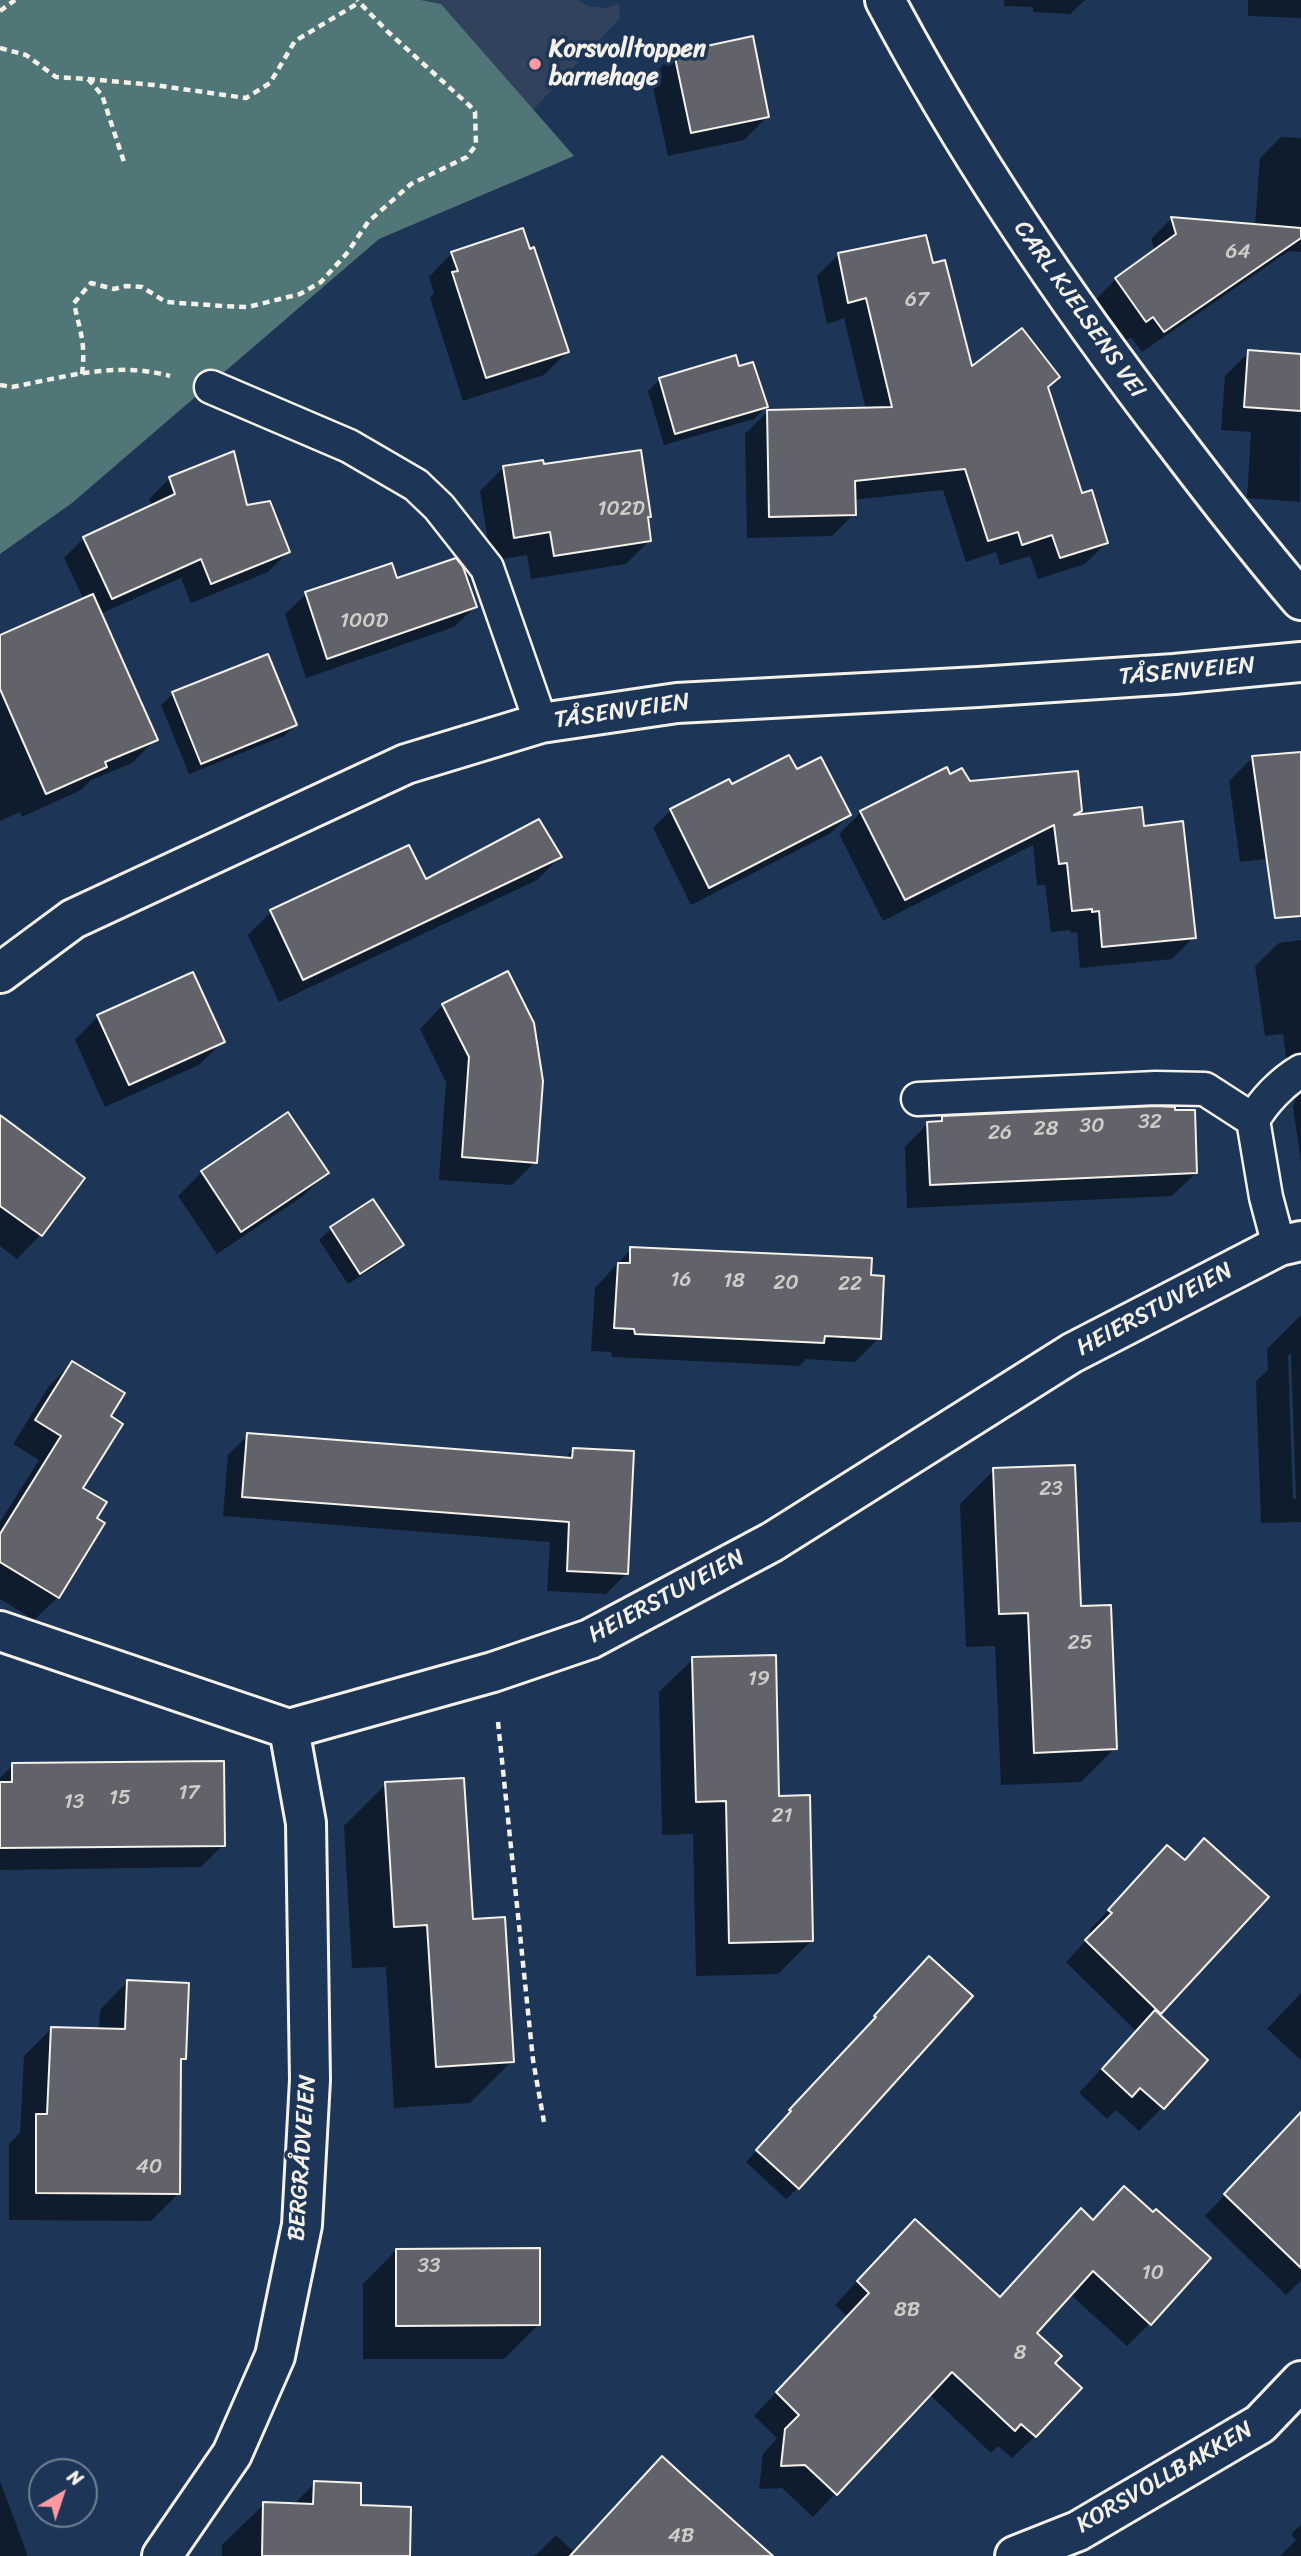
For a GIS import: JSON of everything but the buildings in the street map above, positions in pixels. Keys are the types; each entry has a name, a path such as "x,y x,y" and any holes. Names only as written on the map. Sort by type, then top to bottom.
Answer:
{"street":[{"name":"CARL KJELSENS VEI","path":"885,0 962,137 1055,280 1135,390 1267,561 1301,600"},
{"name":"TÅSENVEIEN","path":"0,973 73,919 406,764 541,723 677,703 1034,683 1301,662"},
{"name":"HEIERSTUVEIEN","path":"289,1729 493,1672 590,1639 772,1542 1072,1353 1290,1244"},
{"path":"0,1631 289,1729"},
{"name":"BERGRÅDVEIEN","path":"162,2556 232,2454 275,2356 302,2225 310,2080 306,1823 289,1729"},
{"name":"KORSVOLLBAKKEN","path":"1015,2556 1078,2531 1260,2424 1301,2381"}],"lane":[{"path":"211,387 349,446 416,485 439,506 487,568 541,723"},
{"path":"919,1099 1156,1088 1205,1089 1253,1120 1291,1077 1301,1071"},
{"name":"HEIERSTUVEIEN","path":"1253,1120 1266,1197 1290,1244"}],"path":[{"path":"0,11 15,0"},
{"path":"0,48 26,55 56,77 154,85 246,98 270,83 295,41 358,1 475,111 476,145 467,157 411,184 368,222 348,252 321,282 291,298 248,307 166,302 142,286 114,289 91,283 74,303 84,338 82,374"},
{"path":"88,79 102,95 124,162"},
{"path":"0,385 12,387 105,369 156,372 211,387"},
{"path":"493,1672 533,2060 544,2122"}],"shaded area":[{"name":"Korsvolltoppen barnehage","path":"421,0 578,0 588,6 604,8 619,4 620,18 533,110 441,4"}],"green space":[{"path":"0,0 421,0 441,4 574,156 379,239 72,503 0,554"}],"place":[{"name":"Korsvolltoppen barnehage","path":"535,64"}]}
